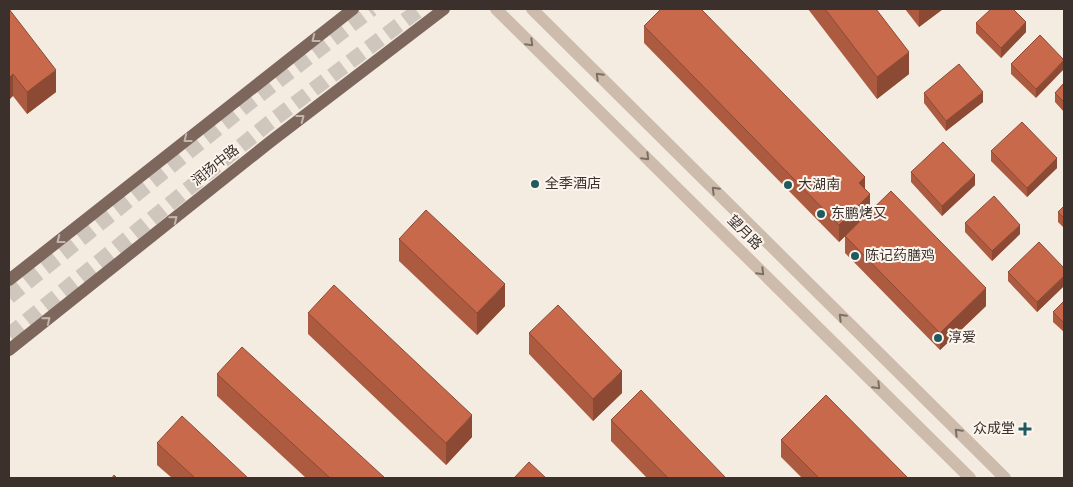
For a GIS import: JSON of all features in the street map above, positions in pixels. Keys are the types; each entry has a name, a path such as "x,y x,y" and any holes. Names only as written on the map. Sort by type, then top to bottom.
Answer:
{"main road":[{"path":"9,280 353,9"},
{"name":"润扬中路","path":"9,350 270,142 444,9"}],"street":[{"name":"望月路","path":"496,9 970,478"},
{"name":"望月路","path":"532,9 1005,478"}],"building":[{"path":"9,9 56,70 27,92 13,74 9,78"},
{"path":"661,9 701,9 865,177 859,183 870,194 839,225 644,26"},
{"path":"825,9 876,9 909,52 877,77"},
{"path":"991,9 1013,9 1026,22 1001,48 976,23"},
{"path":"1040,35 1064,60 1036,89 1011,64"},
{"path":"959,64 983,92 946,121 924,93"},
{"path":"1064,83 1064,102 1055,93"},
{"path":"1022,122 1057,158 1027,188 991,151"},
{"path":"943,142 975,175 942,206 911,172"},
{"path":"891,191 986,288 940,333 845,236"},
{"path":"994,196 1020,225 992,251 965,223"},
{"path":"1064,206 1064,218 1058,212"},
{"path":"426,210 505,284 477,313 399,239"},
{"path":"1039,242 1064,268 1064,276 1037,302 1008,272"},
{"path":"334,285 472,415 446,443 308,313"},
{"path":"1064,301 1064,323 1053,312"},
{"path":"558,305 622,371 593,399 529,333"},
{"path":"242,347 385,478 330,478 217,374"},
{"path":"641,390 726,478 668,478 611,420"},
{"path":"826,395 908,478 819,478 781,440"},
{"path":"182,416 248,478 195,478 157,443"},
{"path":"529,462 546,478 514,478"}],"tunnel":[{"path":"9,297 248,104 372,9"},
{"path":"9,335 269,123 420,9"}],"place":[{"name":"全季酒店","path":"535,184"},
{"name":"大湖南","path":"788,185"},
{"name":"东鹏烤又","path":"821,214"},
{"name":"陈记药膳鸡","path":"855,256"},
{"name":"淳爱","path":"938,338"},
{"name":"众成堂","path":"1025,429"}]}
